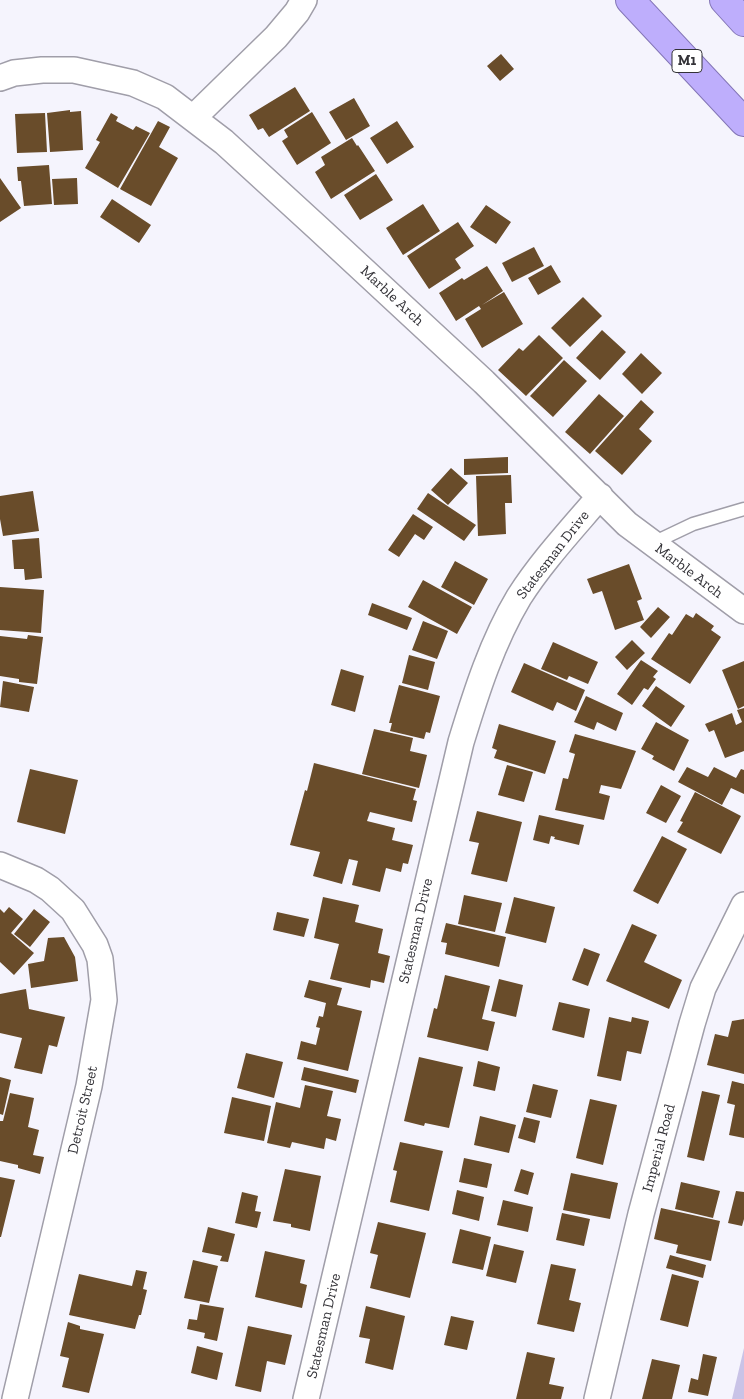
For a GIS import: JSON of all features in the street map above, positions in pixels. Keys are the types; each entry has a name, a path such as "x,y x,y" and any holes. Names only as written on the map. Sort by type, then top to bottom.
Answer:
{"highway":[{"name":"M1","path":"630,0 744,122"},
{"path":"724,0 744,22"}],"street":[{"path":"194,118 276,37 298,12 304,0"},
{"name":"Marble Arch","path":"0,78 14,74 74,70 133,83 165,97 224,142 348,255 484,382 627,524 744,611"},
{"name":"Statesman Drive","path":"306,1399 461,742 475,696 500,634 520,597 545,561 600,496"},
{"name":"Detroit Street","path":"0,866 36,880 50,889 73,910 95,945 103,978 104,1000 89,1086 15,1399"},
{"name":"Imperial Road","path":"597,1399 639,1223 692,1024 703,988 742,913"}],"lane":[{"path":"653,544 694,524 744,509"}],"shaded area":[{"path":"744,1348 744,1399 732,1399"}],"building":[{"path":"501,54 514,69 500,81 487,66"},
{"path":"295,87 310,111 269,137 263,128 258,130 249,115"},
{"path":"354,98 370,126 346,140 329,112"},
{"path":"70,110 70,112 81,111 83,150 50,152 47,113"},
{"path":"312,112 331,143 297,165 282,141 288,137 284,130"},
{"path":"45,113 47,152 17,153 15,114"},
{"path":"111,113 118,117 116,121 133,130 136,126 150,133 118,188 85,168 100,142 96,140"},
{"path":"158,121 170,127 159,147 178,158 151,206 120,189"},
{"path":"397,121 414,147 387,164 370,138"},
{"path":"352,138 375,171 331,199 315,172 325,165 321,157"},
{"path":"49,165 52,204 24,206 17,167"},
{"path":"376,174 393,200 360,220 344,195"},
{"path":"0,178 21,208 0,222"},
{"path":"77,178 78,204 54,205 52,179"},
{"path":"112,199 151,225 139,243 100,217"},
{"path":"423,204 440,231 403,255 386,228"},
{"path":"486,205 511,222 496,244 470,227"},
{"path":"458,222 474,246 455,259 461,268 429,289 407,256"},
{"path":"534,247 544,266 512,282 502,263"},
{"path":"551,265 561,282 538,295 528,278"},
{"path":"487,266 503,291 482,305 504,292 523,324 482,348 465,319 481,309 479,306 456,321 439,293 462,278 464,280"},
{"path":"583,297 602,316 570,347 551,328"},
{"path":"602,330 626,352 600,380 576,358"},
{"path":"539,335 563,358 526,396 498,370 519,348 523,351"},
{"path":"641,353 662,373 642,394 622,374"},
{"path":"564,360 587,381 553,417 530,396"},
{"path":"599,394 624,416 590,454 565,432"},
{"path":"641,400 654,412 639,429 652,441 622,475 595,451"},
{"path":"508,457 508,473 464,475 464,459"},
{"path":"451,468 468,483 448,505 431,490"},
{"path":"511,475 512,503 505,503 506,534 478,536 476,476"},
{"path":"33,491 39,531 3,536 0,519 0,496"},
{"path":"428,493 476,525 464,541 417,509"},
{"path":"413,514 433,527 424,540 415,534 399,557 388,550"},
{"path":"39,538 42,578 25,580 24,569 14,569 12,540"},
{"path":"455,561 488,579 474,605 441,587"},
{"path":"629,564 642,599 637,601 644,620 615,630 602,591 593,594 587,579"},
{"path":"423,580 472,607 457,634 408,607"},
{"path":"0,587 44,590 41,633 0,630"},
{"path":"372,603 412,618 407,630 368,615"},
{"path":"658,607 670,617 651,638 640,627"},
{"path":"696,613 714,626 711,630 721,637 690,684 651,659 669,633 672,635 686,614 693,618"},
{"path":"423,621 448,631 437,659 412,650"},
{"path":"28,635 43,637 37,684 19,682 19,679 0,676 0,636 27,639"},
{"path":"632,640 645,653 627,670 615,657"},
{"path":"553,642 598,662 588,684 569,676 567,680 541,669"},
{"path":"409,655 435,662 428,690 402,683"},
{"path":"641,660 658,671 653,677 656,679 648,690 644,688 632,705 617,694"},
{"path":"744,661 744,706 738,709 722,670"},
{"path":"524,663 585,690 576,711 557,702 553,711 511,692"},
{"path":"341,669 364,676 355,712 331,705"},
{"path":"3,681 34,687 29,712 0,707"},
{"path":"399,685 440,696 430,733 426,732 424,739 390,731 392,723 389,723"},
{"path":"656,686 685,706 671,727 642,706"},
{"path":"586,696 623,713 616,731 597,722 594,730 574,722"},
{"path":"744,708 744,751 725,758 714,730 709,732 705,724 732,713 736,725 742,722 737,710"},
{"path":"656,722 689,740 674,771 652,759 654,756 641,749"},
{"path":"499,724 556,741 545,774 494,758 497,750 492,748"},
{"path":"374,729 413,738 410,751 427,755 419,788 362,774"},
{"path":"575,734 636,751 621,789 601,785 599,793 610,796 604,820 555,810 563,778 568,779 575,754 569,752"},
{"path":"314,763 416,789 413,800 417,801 412,822 370,812 367,821 395,828 392,840 413,845 408,864 403,863 401,872 386,868 380,892 352,885 358,861 349,859 342,884 313,876 320,852 290,845"},
{"path":"507,765 533,772 524,802 498,795"},
{"path":"687,767 708,777 714,767 736,778 741,769 744,770 744,794 731,788 722,805 678,782"},
{"path":"30,769 78,780 65,834 17,822"},
{"path":"661,785 681,796 666,823 646,813"},
{"path":"695,792 741,816 721,854 677,832 683,822 680,821"},
{"path":"477,811 522,822 507,882 471,874 479,843 469,841"},
{"path":"539,815 584,825 579,845 554,839 555,837 551,836 549,844 533,840"},
{"path":"662,836 687,849 658,904 633,891"},
{"path":"464,895 502,903 495,932 458,924"},
{"path":"323,897 359,905 355,922 383,929 378,953 390,956 384,983 371,980 370,988 330,979 339,944 314,938"},
{"path":"514,897 555,907 546,943 505,933"},
{"path":"9,907 23,919 11,933 34,953 14,975 0,962 0,909 4,913"},
{"path":"34,909 50,922 30,947 14,934"},
{"path":"277,912 309,919 304,937 273,930"},
{"path":"446,923 506,937 499,967 445,954 447,943 441,942"},
{"path":"632,924 657,935 644,962 682,980 669,1009 606,981"},
{"path":"64,937 75,957 78,981 31,988 28,964 44,961 48,938"},
{"path":"584,948 600,954 588,986 572,980"},
{"path":"445,975 490,986 482,1019 495,1022 488,1051 427,1037 434,1008 437,1009"},
{"path":"499,979 523,985 516,1017 491,1011"},
{"path":"309,980 342,988 337,1005 362,1011 348,1071 297,1059 301,1041 316,1045 320,1028 316,1027 319,1016 323,1017 326,1003 304,997"},
{"path":"26,989 29,1009 65,1017 57,1047 49,1045 42,1074 14,1068 22,1038 0,1033 0,994"},
{"path":"559,1002 590,1009 584,1038 552,1030"},
{"path":"609,1017 631,1022 632,1017 649,1021 641,1054 627,1051 621,1081 597,1076"},
{"path":"744,1019 744,1074 707,1065 715,1034 728,1037 732,1021"},
{"path":"246,1053 283,1062 274,1098 237,1088"},
{"path":"419,1057 463,1067 449,1128 425,1123 424,1126 404,1121"},
{"path":"478,1061 500,1067 495,1091 473,1086"},
{"path":"304,1067 359,1080 356,1093 301,1080"},
{"path":"0,1077 11,1080 3,1115 0,1114"},
{"path":"732,1081 744,1084 744,1138 729,1135 735,1105 727,1103"},
{"path":"533,1084 558,1090 551,1118 526,1112"},
{"path":"305,1085 333,1091 327,1116 341,1119 336,1141 326,1138 324,1149 292,1142 290,1148 267,1143 276,1102 300,1108"},
{"path":"702,1091 720,1095 704,1161 687,1157"},
{"path":"10,1093 34,1098 28,1127 39,1130 33,1155 44,1157 40,1174 18,1168 18,1165 0,1161 0,1121 3,1121"},
{"path":"232,1097 271,1106 264,1141 224,1133"},
{"path":"590,1099 617,1105 603,1165 576,1158"},
{"path":"480,1116 516,1125 509,1153 474,1145"},
{"path":"524,1117 540,1121 535,1143 518,1138"},
{"path":"400,1142 443,1151 429,1211 390,1202 397,1171 393,1170"},
{"path":"464,1158 492,1164 487,1188 459,1182"},
{"path":"285,1169 321,1176 310,1231 291,1227 291,1224 273,1221"},
{"path":"521,1169 534,1173 528,1195 514,1191"},
{"path":"571,1173 618,1183 610,1219 563,1210"},
{"path":"0,1177 15,1180 1,1237 0,1237"},
{"path":"681,1182 720,1191 713,1218 675,1209"},
{"path":"457,1190 484,1197 479,1221 452,1214"},
{"path":"736,1191 744,1192 744,1219 742,1226 728,1223"},
{"path":"242,1192 258,1196 255,1211 261,1212 257,1228 235,1223"},
{"path":"503,1200 533,1207 528,1232 497,1225"},
{"path":"661,1208 720,1221 711,1261 676,1253 678,1245 654,1239"},
{"path":"562,1213 590,1219 584,1246 556,1240"},
{"path":"378,1222 426,1233 410,1298 370,1288 378,1255 370,1253"},
{"path":"208,1227 235,1234 228,1262 220,1261 222,1256 202,1252"},
{"path":"460,1229 491,1237 483,1270 452,1263"},
{"path":"494,1244 524,1251 516,1283 486,1276"},
{"path":"265,1251 305,1260 300,1283 307,1285 302,1308 255,1297"},
{"path":"670,1255 706,1265 703,1278 666,1268"},
{"path":"193,1260 218,1266 209,1303 184,1298"},
{"path":"551,1264 576,1269 569,1300 581,1303 574,1332 537,1324"},
{"path":"136,1270 147,1272 143,1289 147,1290 141,1315 139,1315 135,1329 69,1315 79,1274 132,1286"},
{"path":"672,1274 699,1281 688,1327 660,1320"},
{"path":"200,1304 224,1308 217,1341 204,1338 205,1333 187,1329 189,1319 197,1320"},
{"path":"366,1306 405,1316 393,1370 365,1363 370,1339 359,1337"},
{"path":"451,1316 474,1321 467,1350 444,1345"},
{"path":"68,1322 80,1326 80,1329 104,1334 89,1393 62,1387 69,1358 60,1356"},
{"path":"248,1326 292,1335 285,1365 267,1361 261,1392 235,1386"},
{"path":"197,1346 223,1353 217,1380 191,1373"},
{"path":"527,1352 555,1358 549,1384 564,1387 561,1399 516,1399"},
{"path":"703,1354 717,1357 708,1396 688,1392 691,1378 698,1380"},
{"path":"652,1359 680,1365 672,1399 642,1399"}]}
